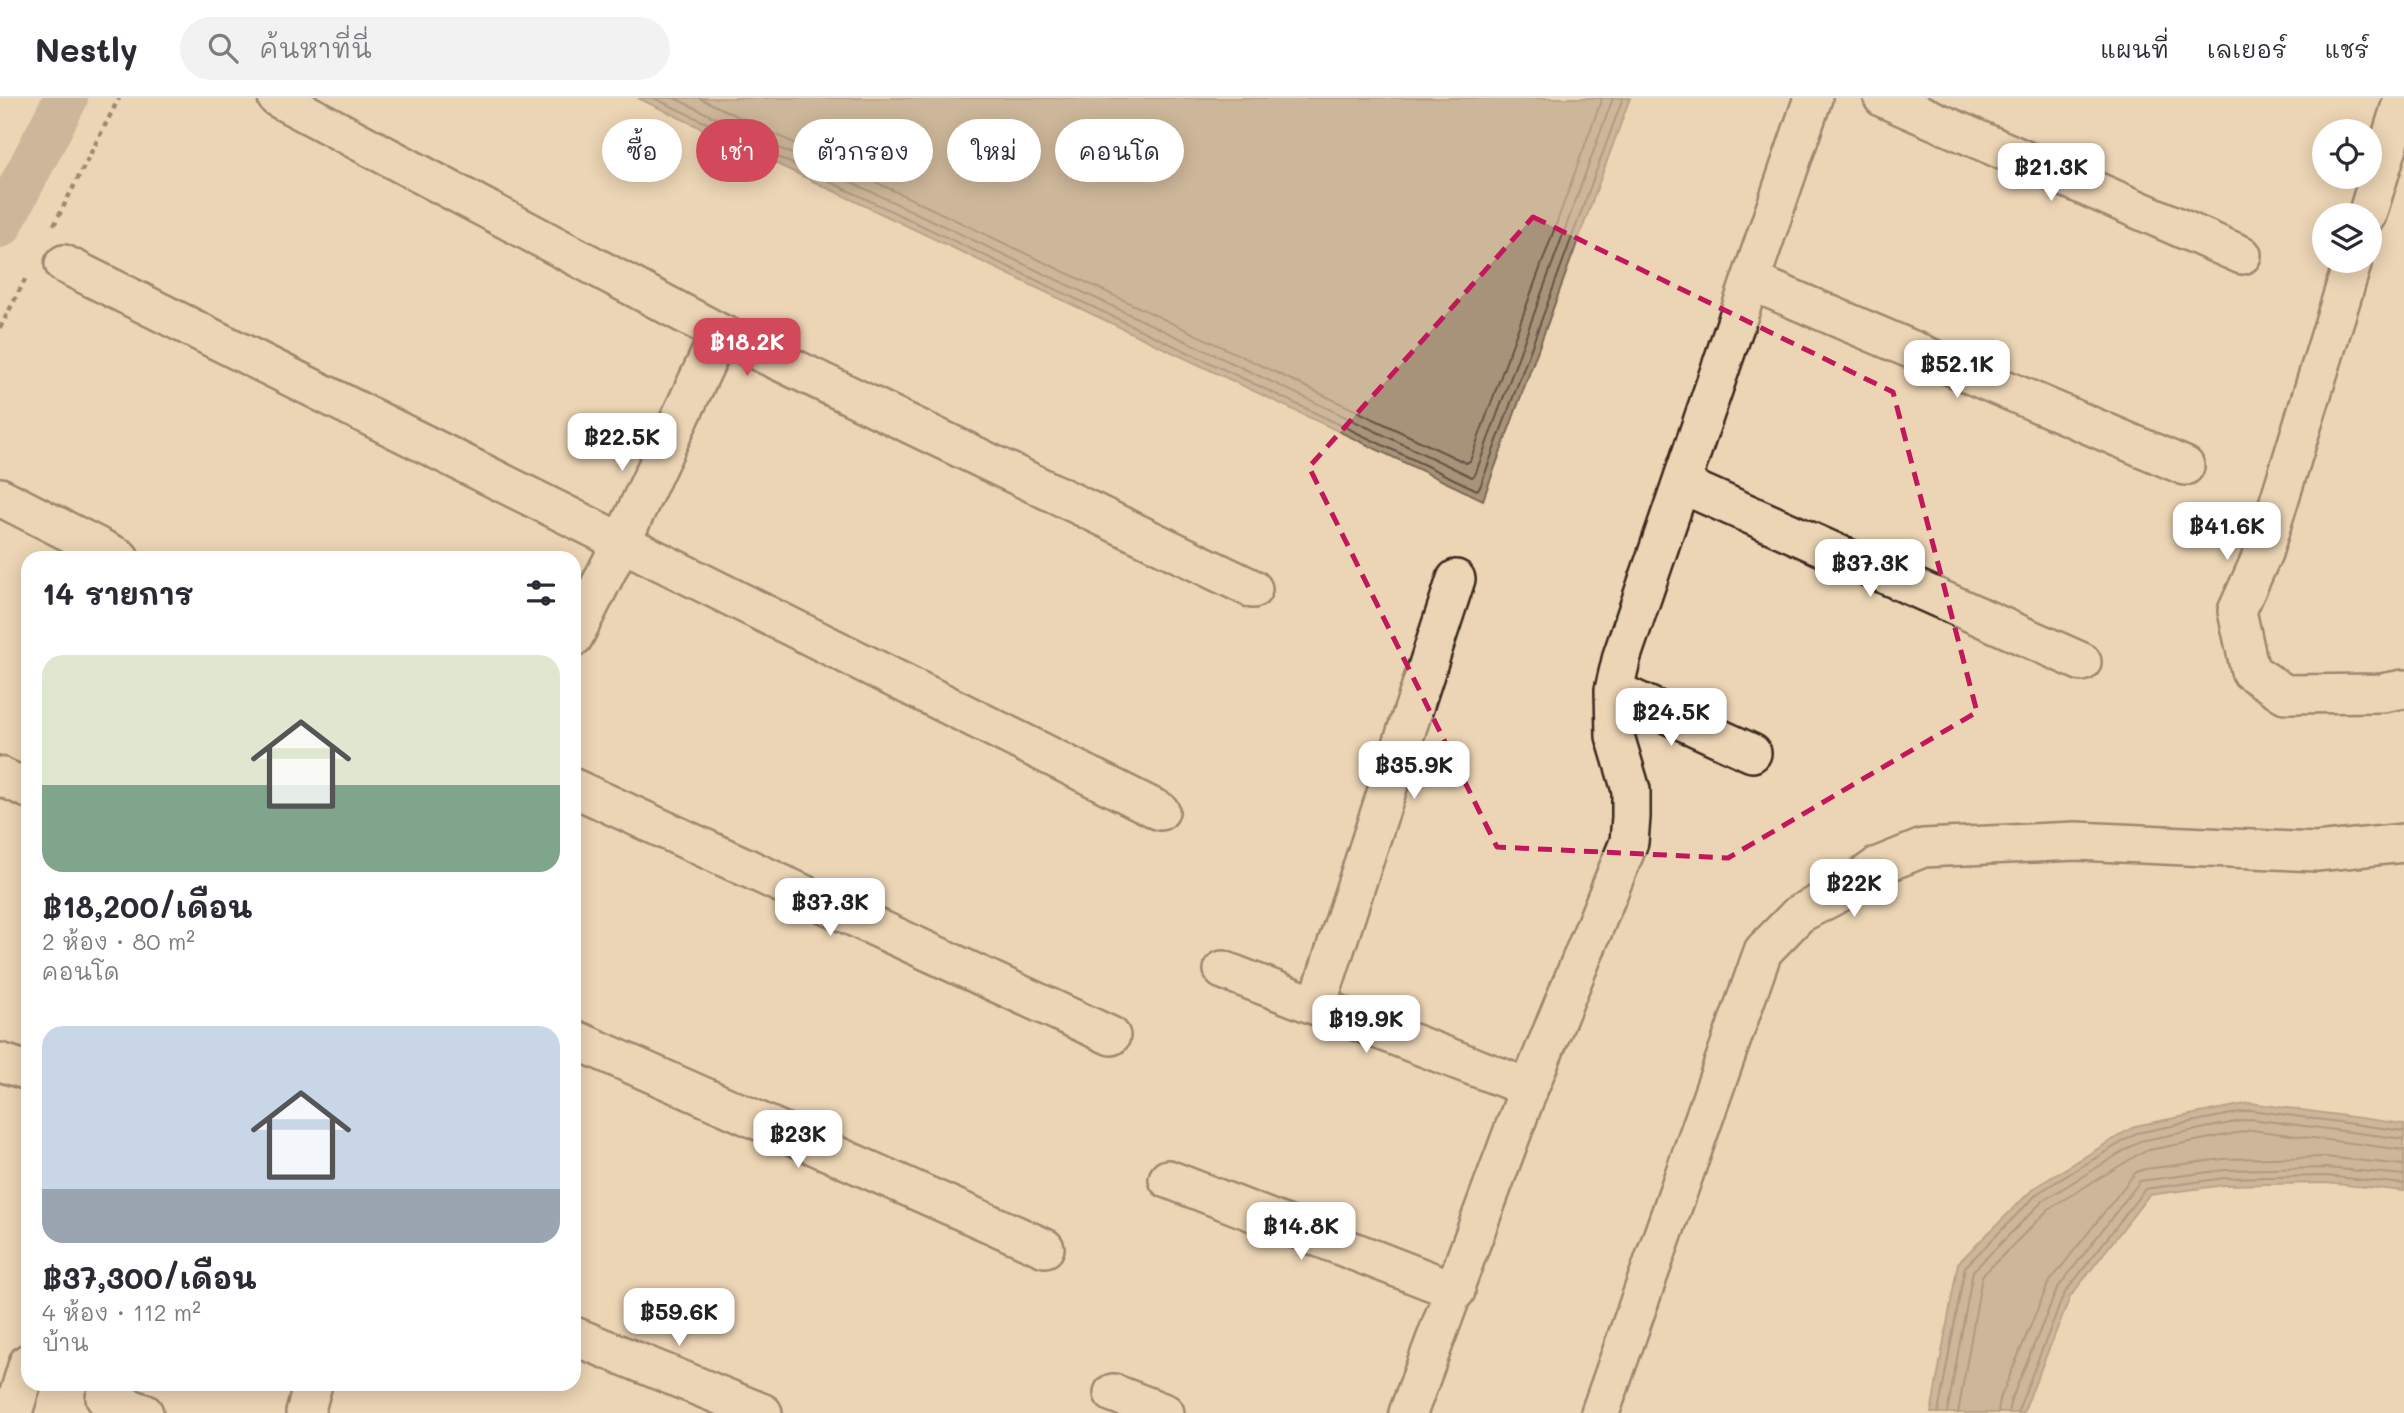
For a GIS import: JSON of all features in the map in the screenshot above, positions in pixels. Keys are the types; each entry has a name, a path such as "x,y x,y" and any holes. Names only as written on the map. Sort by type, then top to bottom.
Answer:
{"street":[{"path":"277,98 720,332 1253,589"},
{"path":"1408,1413 1529,1088 1629,842 1631,790 1615,736 1614,690 1622,656 1813,98"},
{"path":"1884,98 2242,255"},
{"path":"2371,203 2403,98"},
{"path":"49,254 1160,811"},
{"path":"2350,273 2263,553 2237,611 2250,671 2285,694 2382,693 2404,690"},
{"path":"1751,281 2185,466"},
{"path":"581,623 720,332"},
{"path":"1681,484 2082,662"},
{"path":"0,497 106,551"},
{"path":"1317,1005 1456,579"},
{"path":"1614,690 1752,753"},
{"path":"0,776 21,786"},
{"path":"581,791 1111,1036"},
{"path":"1600,1413 1763,951 1799,914 1845,890 1878,866 1923,848 2076,841 2316,852 2404,843"},
{"path":"1223,971 1529,1088"},
{"path":"581,1042 1045,1248"},
{"path":"0,1062 21,1069"},
{"path":"1168,1179 1455,1291"},
{"path":"581,1339 763,1413"},
{"path":"13,1413 21,1386"},
{"path":"305,1413 311,1391"},
{"path":"1113,1393 1165,1413"},
{"path":"105,1398 144,1413"}],"path":[{"path":"0,328 49,254 119,98"}],"highlighted area":[{"path":"1533,217 1893,392 1977,712 1728,858 1497,847 1309,467"}],"water":[{"path":"638,98 1630,98 1483,500 815,182 933,182 933,119 793,119 793,172 779,165 779,119 696,119 696,126"},
{"path":"2250,1103 2404,1124 2404,1191 2326,1183 2225,1185 2149,1195 2070,1297 2023,1413 1931,1413 1958,1263 2034,1188 2135,1126"}],"waterway":[{"path":"0,226 66,98"}]}
